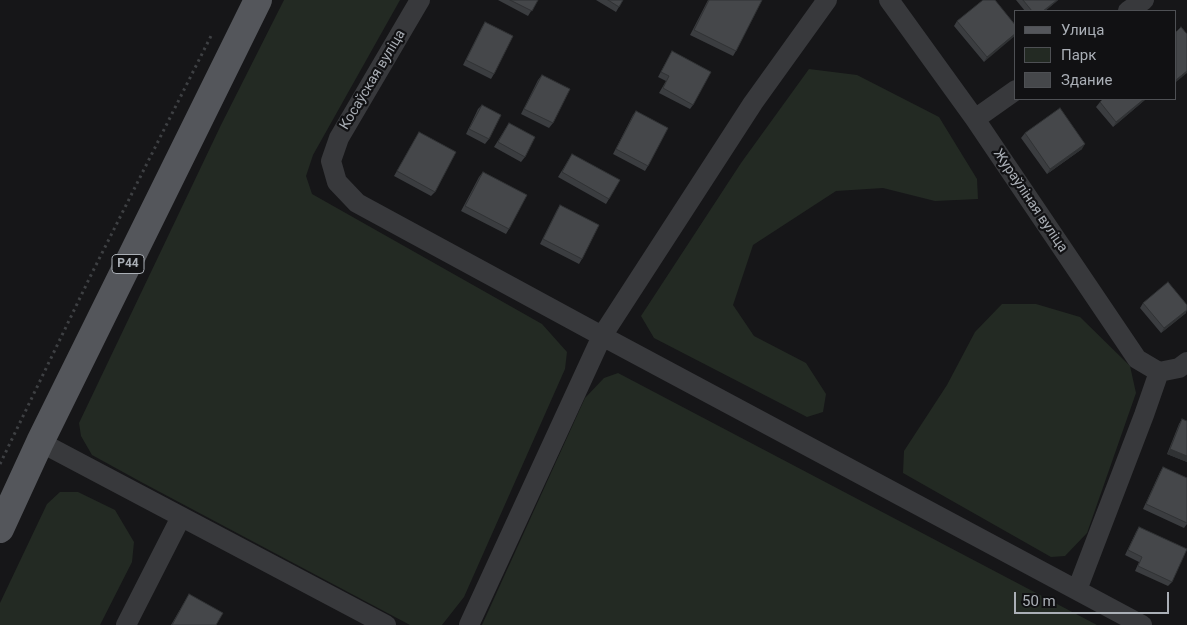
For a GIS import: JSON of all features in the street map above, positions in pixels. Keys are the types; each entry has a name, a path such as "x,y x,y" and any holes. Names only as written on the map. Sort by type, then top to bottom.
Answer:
{"main road":[{"name":"Р44","path":"0,529 40,442 258,0"}],"street":[{"name":"Косаўская вуліца","path":"420,0 338,138 331,161 337,182 357,203 602,336"},
{"path":"469,625 602,336 753,103 827,0"},
{"name":"Жураўліная вуліца","path":"889,0 975,119 1137,359 1158,372"},
{"path":"1129,10 1144,0"},
{"path":"975,119 1014,91"},
{"path":"602,336 1142,625"},
{"path":"1077,590 1144,415 1158,372 1179,368 1187,362"},
{"path":"40,442 386,625"},
{"path":"126,625 181,517"}],"path":[{"path":"0,464 211,36"}],"green space":[{"path":"284,0 400,0 313,155 306,176 312,194 542,324 567,352 565,369 464,597 442,625 410,625 92,455 81,436 79,423 221,125"},
{"path":"809,69 857,75 939,117 977,179 978,199 935,201 883,188 836,191 753,245 733,305 754,336 806,363 826,394 823,412 807,417 654,338 641,316 741,163"},
{"path":"1002,304 1036,304 1080,317 1130,366 1136,393 1087,533 1065,556 1051,557 903,473 904,451 947,385 975,332"},
{"path":"618,373 1097,625 482,625 585,398 604,378"},
{"path":"60,492 78,492 115,510 134,542 132,562 100,625 0,625 0,603 47,504"}],"building":[{"path":"510,0 538,0 532,11"},
{"path":"608,0 623,0 619,7"},
{"path":"709,0 762,0 736,51 694,30"},
{"path":"983,0 995,0 1014,24 1014,35 987,57 957,21"},
{"path":"1023,0 1057,0 1044,10 1031,10"},
{"path":"485,22 513,36 494,74 466,60"},
{"path":"1181,27 1187,34 1187,71 1177,79 1177,31"},
{"path":"672,51 711,72 693,105 663,88 669,76 661,72"},
{"path":"542,75 570,89 553,123 524,109"},
{"path":"1102,100 1143,100 1116,122 1100,102"},
{"path":"482,105 501,115 489,139 469,129"},
{"path":"1060,108 1085,144 1050,169 1025,133"},
{"path":"636,111 668,128 648,166 616,149"},
{"path":"509,123 535,137 525,157 498,142"},
{"path":"419,132 456,152 435,192 397,171"},
{"path":"572,154 620,180 609,199 562,172"},
{"path":"483,172 527,195 509,229 465,206"},
{"path":"560,205 599,225 582,259 543,239"},
{"path":"1168,282 1187,305 1187,310 1164,328 1143,303"},
{"path":"1182,419 1187,421 1187,456 1170,449"},
{"path":"1163,467 1187,478 1187,523 1146,504"},
{"path":"1139,527 1187,549 1172,582 1138,566 1142,557 1128,550"},
{"path":"189,594 223,613 216,625 172,625"}]}
